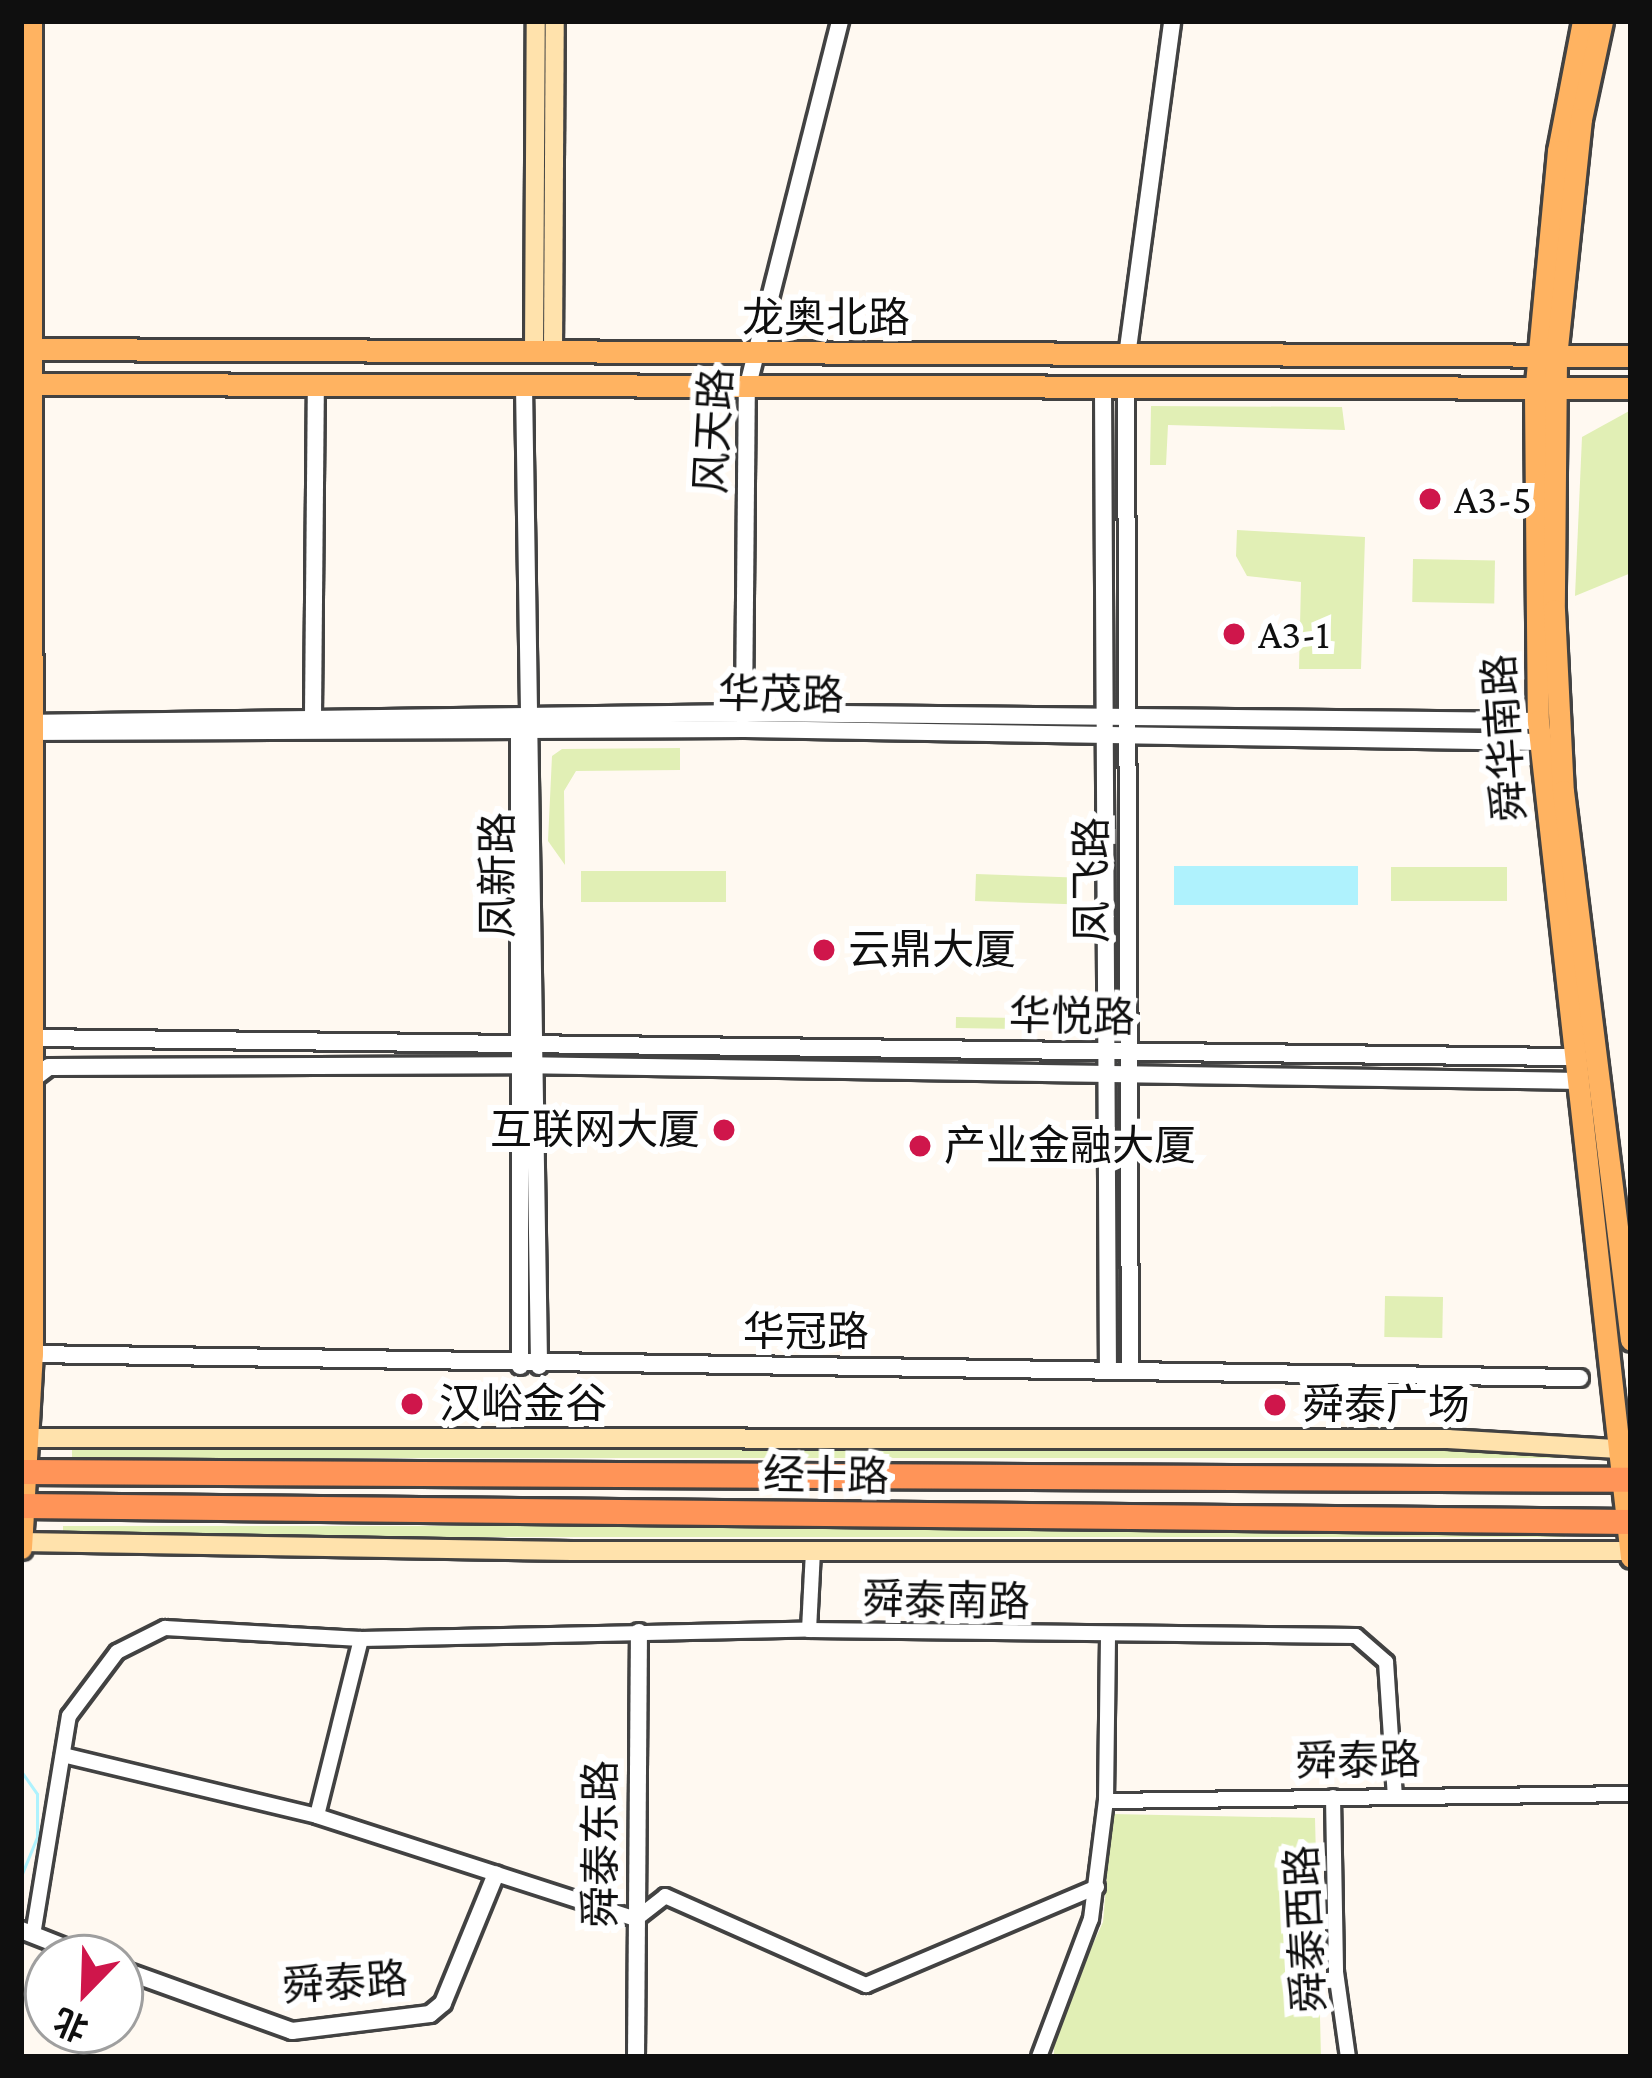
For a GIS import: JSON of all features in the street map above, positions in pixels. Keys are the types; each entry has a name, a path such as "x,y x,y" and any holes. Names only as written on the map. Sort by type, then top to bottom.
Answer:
{"highway":[{"name":"经十路","path":"25,1472 1627,1480"},
{"name":"经十路","path":"23,1506 1629,1522"}],"main road":[{"path":"21,1544 32,1354 33,1079 25,728 31,21"},
{"path":"536,21 544,353"},
{"path":"544,353 555,21"},
{"name":"舜华南路","path":"1583,21 1558,151 1545,392 1539,731 1625,1449 1631,1553"},
{"name":"舜华南路","path":"1547,360 1581,119 1602,21"},
{"name":"龙奥北路","path":"26,350 752,358 1547,360 1631,356"},
{"name":"龙奥北路","path":"26,384 1545,392 1631,388"},
{"name":"舜华南路","path":"1545,392 1563,791 1631,1340"},
{"name":"经十路","path":"26,1437 1418,1439 1625,1449"},
{"name":"经十路","path":"21,1544 1631,1553"}],"street":[{"name":"风天路","path":"744,713 747,389 840,21"},
{"path":"1127,356 1172,21"},
{"path":"313,715 316,385"},
{"name":"凤新路","path":"524,386 525,725 537,1066 529,1366"},
{"name":"凤飞路","path":"1108,1370 1105,718 1115,390"},
{"name":"凤飞路","path":"1115,390 1129,738 1130,1370"},
{"name":"华茂路","path":"25,728 525,725 744,713 1128,718 1539,731"},
{"name":"华茂路","path":"25,728 313,715 525,725 1129,738 1539,731"},
{"path":"525,725 516,1065 529,1366"},
{"name":"华悦路","path":"32,1038 516,1043 1107,1063 1128,1054 1577,1057"},
{"path":"33,1079 49,1067 1107,1063 1129,1073 1580,1081"},
{"name":"华冠路","path":"32,1354 529,1366 1580,1378"},
{"path":"809,1630 813,1551"},
{"name":"舜泰南路","path":"27,1933 69,1716 117,1652 165,1628 361,1639 809,1630 1108,1638 1356,1636 1386,1662 1395,1797"},
{"name":"舜泰东路","path":"636,2057 639,1632"},
{"path":"1039,2057 1097,1887 1106,1801 1108,1638"},
{"path":"317,1816 361,1639"},
{"path":"62,1755 317,1816 636,1919 664,1896 866,1985 1097,1887"},
{"name":"舜泰路","path":"1106,1801 1631,1794"},
{"name":"舜泰西路","path":"1333,1797 1336,1972 1348,2057"},
{"name":"舜泰路","path":"144,1978 292,2031 430,2014 443,2003 496,1874"}],"green space":[{"path":"1151,406 1342,407 1345,430 1168,425 1166,465 1150,465"},
{"path":"1631,410 1631,573 1575,596 1582,437"},
{"path":"1237,530 1365,537 1361,669 1299,669 1301,582 1247,576 1236,556"},
{"path":"1413,559 1495,560 1494,603 1412,602"},
{"path":"680,748 680,770 576,771 564,791 565,865 548,841 552,756 562,749"},
{"path":"1391,867 1507,867 1507,901 1391,901"},
{"path":"581,871 726,871 726,902 581,902"},
{"path":"976,874 1073,877 1072,904 975,901"},
{"path":"956,1017 1086,1019 1086,1030 956,1028"},
{"path":"1385,1296 1443,1297 1442,1338 1384,1337"},
{"path":"72,1446 1574,1446 1574,1458 72,1458"},
{"path":"63,1526 1565,1526 1565,1537 63,1537"},
{"path":"1112,1814 1315,1818 1321,2057 1054,2057 1054,2030 1103,1922"}],"water":[{"path":"1174,866 1358,866 1358,905 1174,905"}],"waterway":[{"path":"21,1771 37,1794 37,1837 21,1876"}],"place":[{"name":"A3-5","path":"1430,499"},
{"name":"A3-1","path":"1234,634"},
{"name":"云鼎大厦","path":"824,950"},
{"name":"互联网大厦","path":"724,1130"},
{"name":"产业金融大厦","path":"920,1146"},
{"name":"汉峪金谷","path":"412,1404"},
{"name":"舜泰广场","path":"1275,1405"}]}
